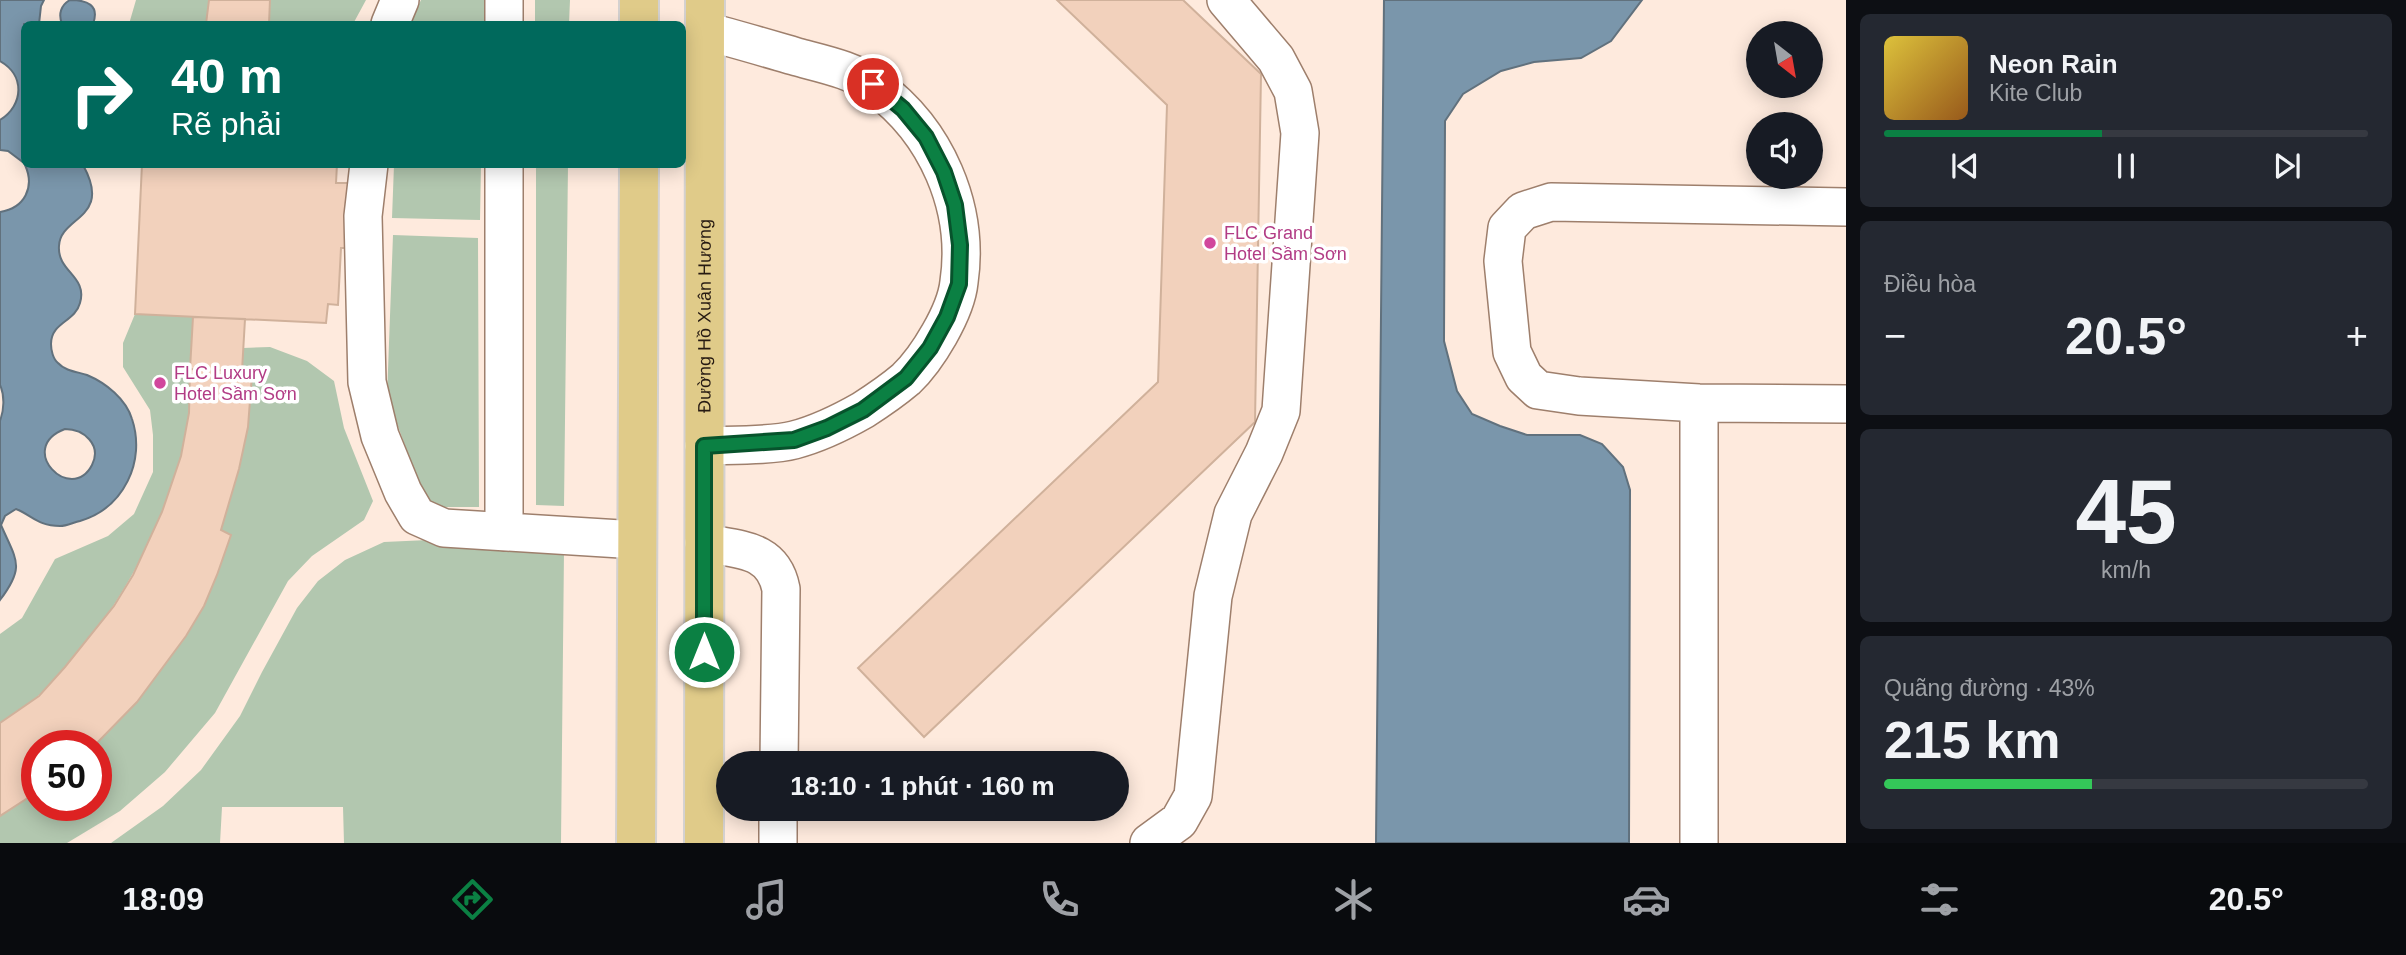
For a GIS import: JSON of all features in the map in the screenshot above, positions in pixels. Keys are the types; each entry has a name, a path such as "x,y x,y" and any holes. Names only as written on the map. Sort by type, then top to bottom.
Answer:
{"main road":[{"path":"639,0 639,21"},
{"name":"Đường Hồ Xuân Hương","path":"704,843 705,15"},
{"path":"636,843 639,168"}],"street":[{"path":"391,21 400,0"},
{"path":"503,0 503,21"},
{"path":"1149,843 1179,821 1193,796 1213,596 1234,514 1281,411 1300,133 1293,91 1276,59 1226,0"},
{"path":"704,446 794,440 827,428 863,410 906,378 930,348 947,317 959,284 960,245 955,205 944,172 926,137 903,109 873,84 705,15"},
{"path":"369,168 363,216 367,382 380,436 403,492 417,516 444,527 637,540"},
{"path":"503,168 503,532"},
{"path":"1846,207 1551,202 1523,211 1507,228 1503,261 1512,352 1524,377 1538,390 1579,396 1699,402 1846,404"},
{"path":"1699,402 1699,843"},
{"path":"704,543 755,553 769,562 778,573 781,589 779,751"},
{"path":"778,821 778,843"}],"green space":[{"path":"136,0 209,0 206,21 130,21"},
{"path":"270,0 366,0 355,21 269,21"},
{"path":"421,0 485,0 485,21 410,21"},
{"path":"535,0 570,0 569,21 535,21"},
{"path":"394,168 481,168 480,220 392,218"},
{"path":"536,168 568,168 564,506 536,505"},
{"path":"393,235 478,238 479,507 428,507 387,397"},
{"path":"135,314 193,317 189,413 171,489 137,566 91,637 39,695 0,723 0,634 22,618 55,559 108,536 134,514 153,472 150,410 123,367 123,343"},
{"path":"270,347 307,361 334,381 344,428 373,501 364,520 312,556 288,581 215,713 165,772 112,816 112,730 109,730 137,702 217,575 231,535 221,530 248,427 252,375 242,371 243,348"},
{"path":"428,540 564,551 561,843 344,843 343,807 222,807 220,843 111,843 163,806 201,770 240,716 297,608 318,581 345,560 384,542"},
{"path":"21,802 21,821 103,821 67,843 0,843 0,816"}],"water":[{"path":"0,0 44,0 39,21 21,21 21,161 8,151 0,150 0,120 14,106 18,90 14,74 0,61"},
{"path":"70,0 87,3 95,12 94,21 61,21 64,4"},
{"path":"1384,0 1642,0 1611,41 1581,58 1534,62 1501,71 1463,94 1445,121 1444,341 1457,391 1472,414 1500,426 1527,435 1580,435 1602,444 1623,467 1630,490 1629,843 1376,843"},
{"path":"26,168 84,168 91,183 92,196 89,206 67,228 59,246 63,262 80,286 80,303 73,314 55,331 51,349 61,366 94,378 120,398 132,419 136,451 128,481 109,505 95,515 60,526 41,522 16,509 5,516 1,525 14,555 16,571 0,600 0,421 3,394 0,385 0,212 9,210 22,201 29,181","holes":["65,429 79,432 93,445 95,451 92,465 83,476 72,479 61,476 52,469 46,459 45,448 51,438"]}],"building":[{"path":"209,0 270,0 269,21 206,21"},
{"name":"FLC Grand Hotel Sầm Sơn","path":"1057,0 1183,0 1261,74 1255,422 924,737 858,668 1158,382 1167,105"},
{"path":"142,168 337,168 336,183 354,183 351,248 341,248 338,305 328,304 326,323 135,314"},
{"path":"193,317 245,319 242,371 190,369"},
{"path":"190,369 242,371 252,374 248,427 221,530 231,535 204,606 186,636 137,702 110,730 21,730 21,802 0,816 0,723 39,696 114,606 133,575 162,512 181,456 189,413"}],"place":[{"name":"FLC Grand Hotel Sầm Sơn","path":"1210,243"},
{"name":"FLC Luxury Hotel Sầm Sơn","path":"160,383"}],"route":[{"path":"704,652 704,446 794,440 827,428 863,410 906,378 930,348 947,317 959,284 960,245 955,205 944,172 926,137 903,109 873,84"}]}
